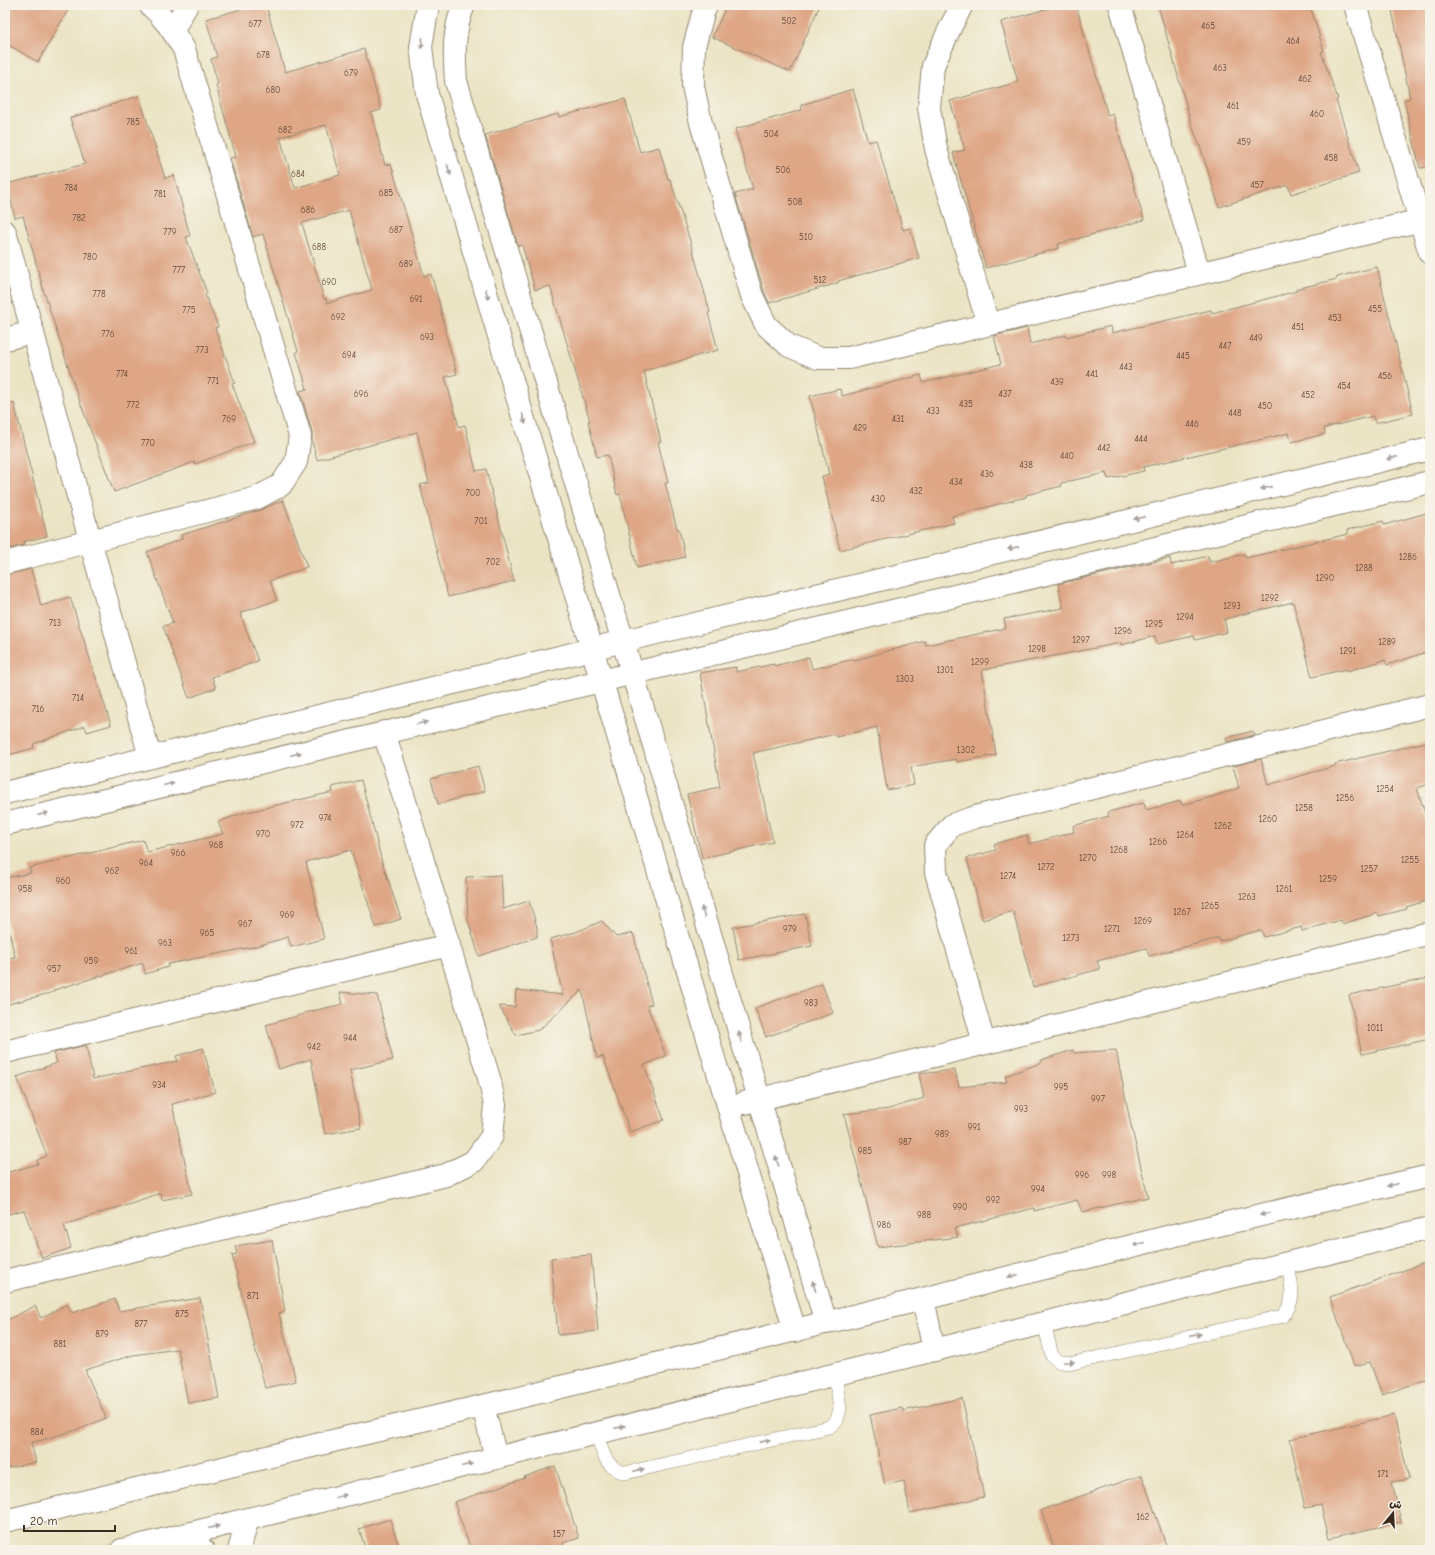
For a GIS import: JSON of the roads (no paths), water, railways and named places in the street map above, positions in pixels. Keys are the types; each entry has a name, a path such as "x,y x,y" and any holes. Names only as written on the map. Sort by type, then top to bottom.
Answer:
{"street":[{"path":"5,563 257,498 281,485 296,462 300,436 184,49 173,30 159,13 150,5"},
{"path":"173,30 187,5"},
{"path":"428,5 421,47 427,94 795,1331"},
{"path":"464,5 460,15 454,48 456,81 623,640 791,1211 826,1323"},
{"path":"707,5 704,10 694,47 693,86 701,123 750,289 766,325 789,346 818,358 849,358 1425,219"},
{"path":"962,5 933,66 929,108 936,149 988,324"},
{"path":"1120,5 1199,273"},
{"path":"1355,5 1425,219 1430,253"},
{"path":"5,232 150,757"},
{"path":"5,339 33,332"},
{"path":"5,793 592,649 623,640 1430,448"},
{"path":"5,824 1430,482"},
{"path":"984,1043 936,872 935,845 952,825 982,815 1430,705"},
{"path":"5,1281 446,1175 474,1161 492,1136 495,1105 489,1078 384,732"},
{"path":"728,1106 758,1100 1430,933"},
{"path":"5,1052 449,945"},
{"path":"5,1521 348,1437 795,1331 1175,1235 1430,1176"},
{"path":"762,1219 791,1211"},
{"path":"122,1550 1430,1228"},
{"path":"924,1299 934,1350"},
{"path":"483,1406 496,1458"},
{"path":"239,1550 248,1519"},
{"path":"188,1534 203,1550"}],"lane":[{"path":"1044,1323 1052,1356 1060,1362 1073,1363 1283,1316 1290,1308 1293,1300 1288,1263"},
{"path":"596,1433 608,1464 614,1470 625,1473 829,1427 837,1420 840,1409 835,1374"}]}
